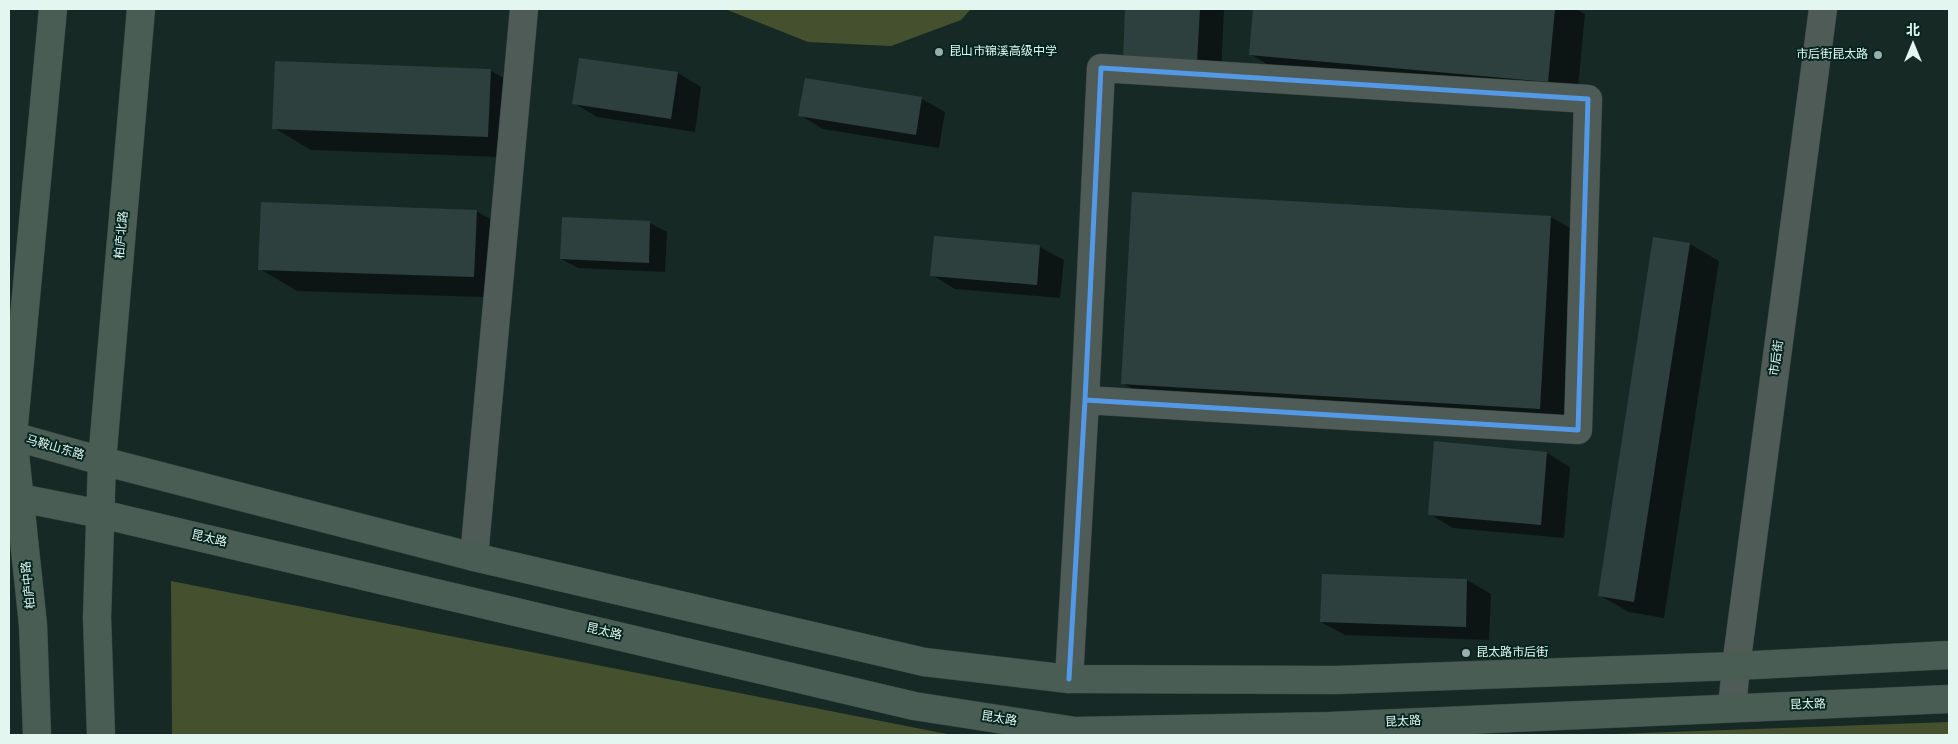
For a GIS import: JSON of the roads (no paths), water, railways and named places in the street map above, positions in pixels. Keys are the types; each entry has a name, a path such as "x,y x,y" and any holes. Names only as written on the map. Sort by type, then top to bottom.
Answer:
{"main road":[{"path":"11,435 52,9"},
{"name":"柏庐北路","path":"102,462 141,9"},
{"name":"马鞍山东路","path":"11,435 102,462"},
{"name":"柏庐中路","path":"11,435 14,498 33,625 37,735"},
{"path":"101,735 97,617 102,462 474,557 924,662 1070,678 1336,680 1736,666 1949,655"},
{"path":"14,498 101,514"},
{"name":"昆太路","path":"101,514 914,706 1075,731 1330,726 1949,699"}],"street":[{"path":"474,557 524,9"},
{"name":"市后街","path":"1732,708 1823,9"},
{"path":"1070,678 1101,68 1588,99 1578,430 1085,400"}],"place":[{"name":"昆山市锦溪高级中学","path":"939,52"},
{"name":"市后街昆太路","path":"1878,55"},
{"name":"昆太路市后街","path":"1466,653"}]}
